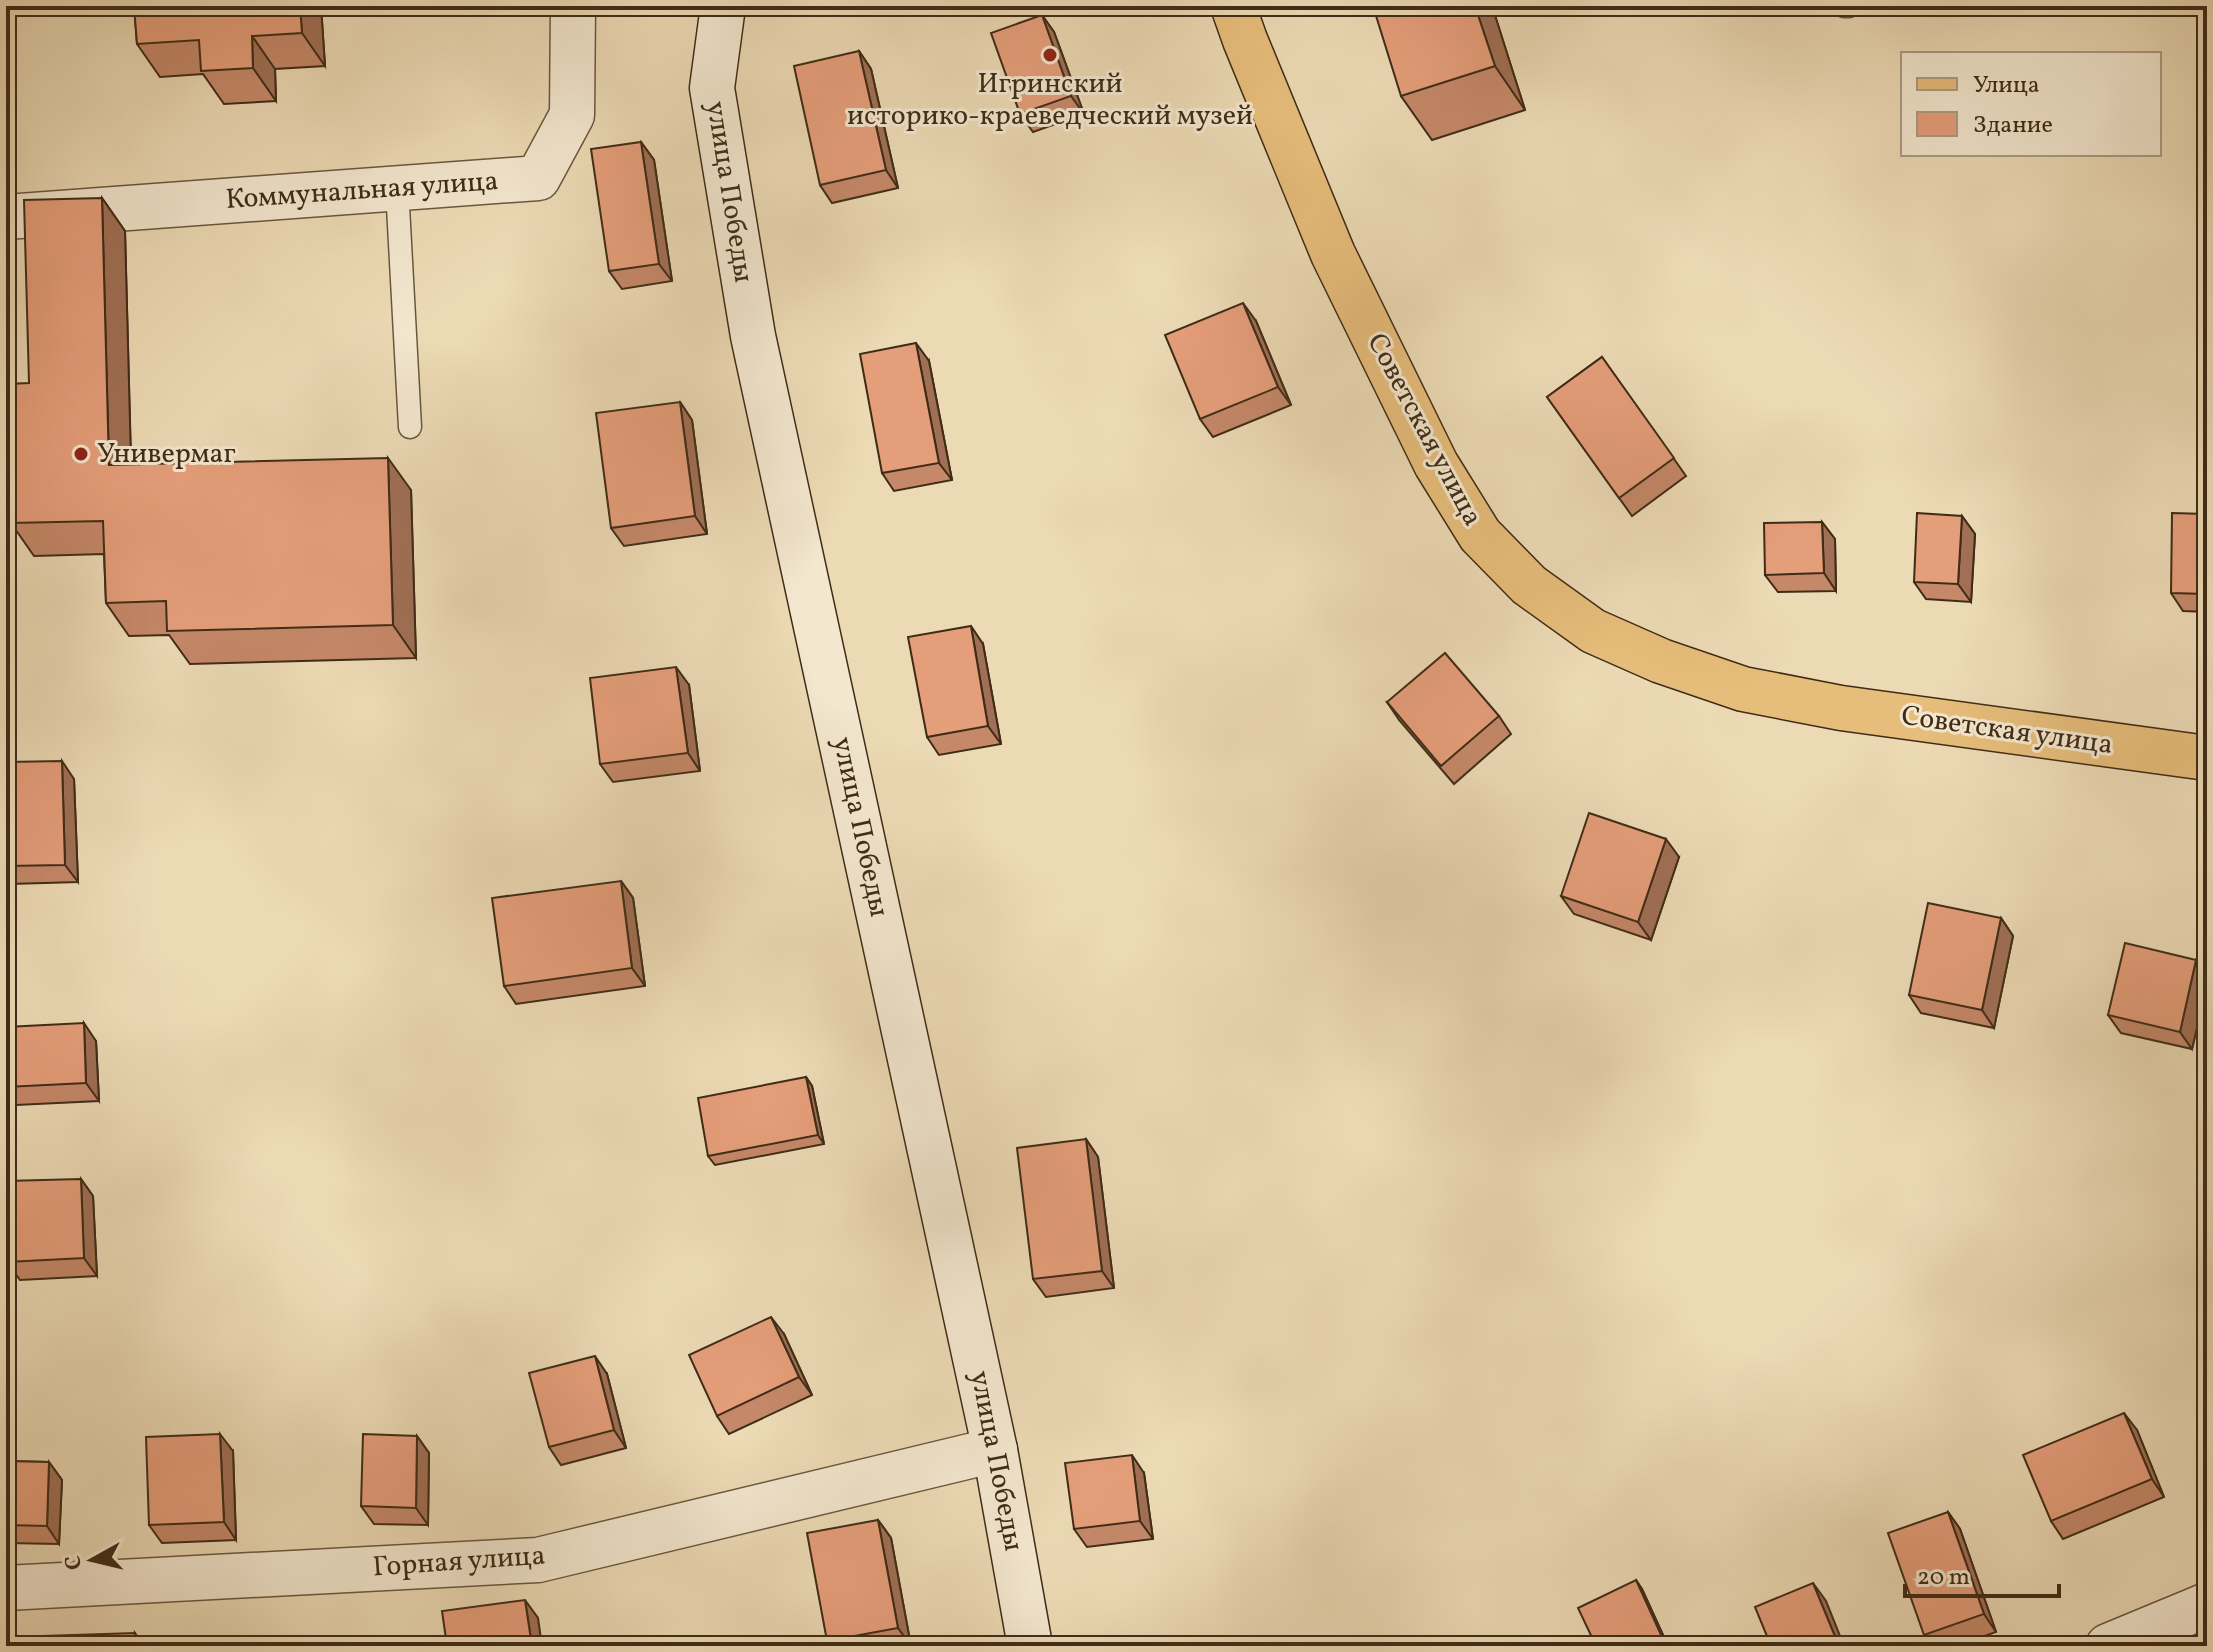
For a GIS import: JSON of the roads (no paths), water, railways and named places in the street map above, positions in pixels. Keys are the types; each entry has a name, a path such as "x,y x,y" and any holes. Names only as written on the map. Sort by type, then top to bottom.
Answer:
{"main road":[{"name":"Советская улица","path":"1233,6 1333,254 1436,464 1480,535 1529,585 1593,631 1661,661 1743,689 1841,708 2207,758"}],"street":[{"name":"Коммунальная улица","path":"6,217 538,178 572,115 573,6"},
{"name":"улица Победы","path":"723,6 712,88 753,336 995,1450 1030,1646"},
{"name":"Горная улица","path":"6,1588 538,1560 995,1450"},
{"path":"2108,1646 2207,1605"}],"lane":[{"path":"397,188 410,427"}],"place":[{"name":"Игринский историко-краеведческий музей","path":"1050,55"},
{"name":"Универмаг","path":"81,454"}]}
